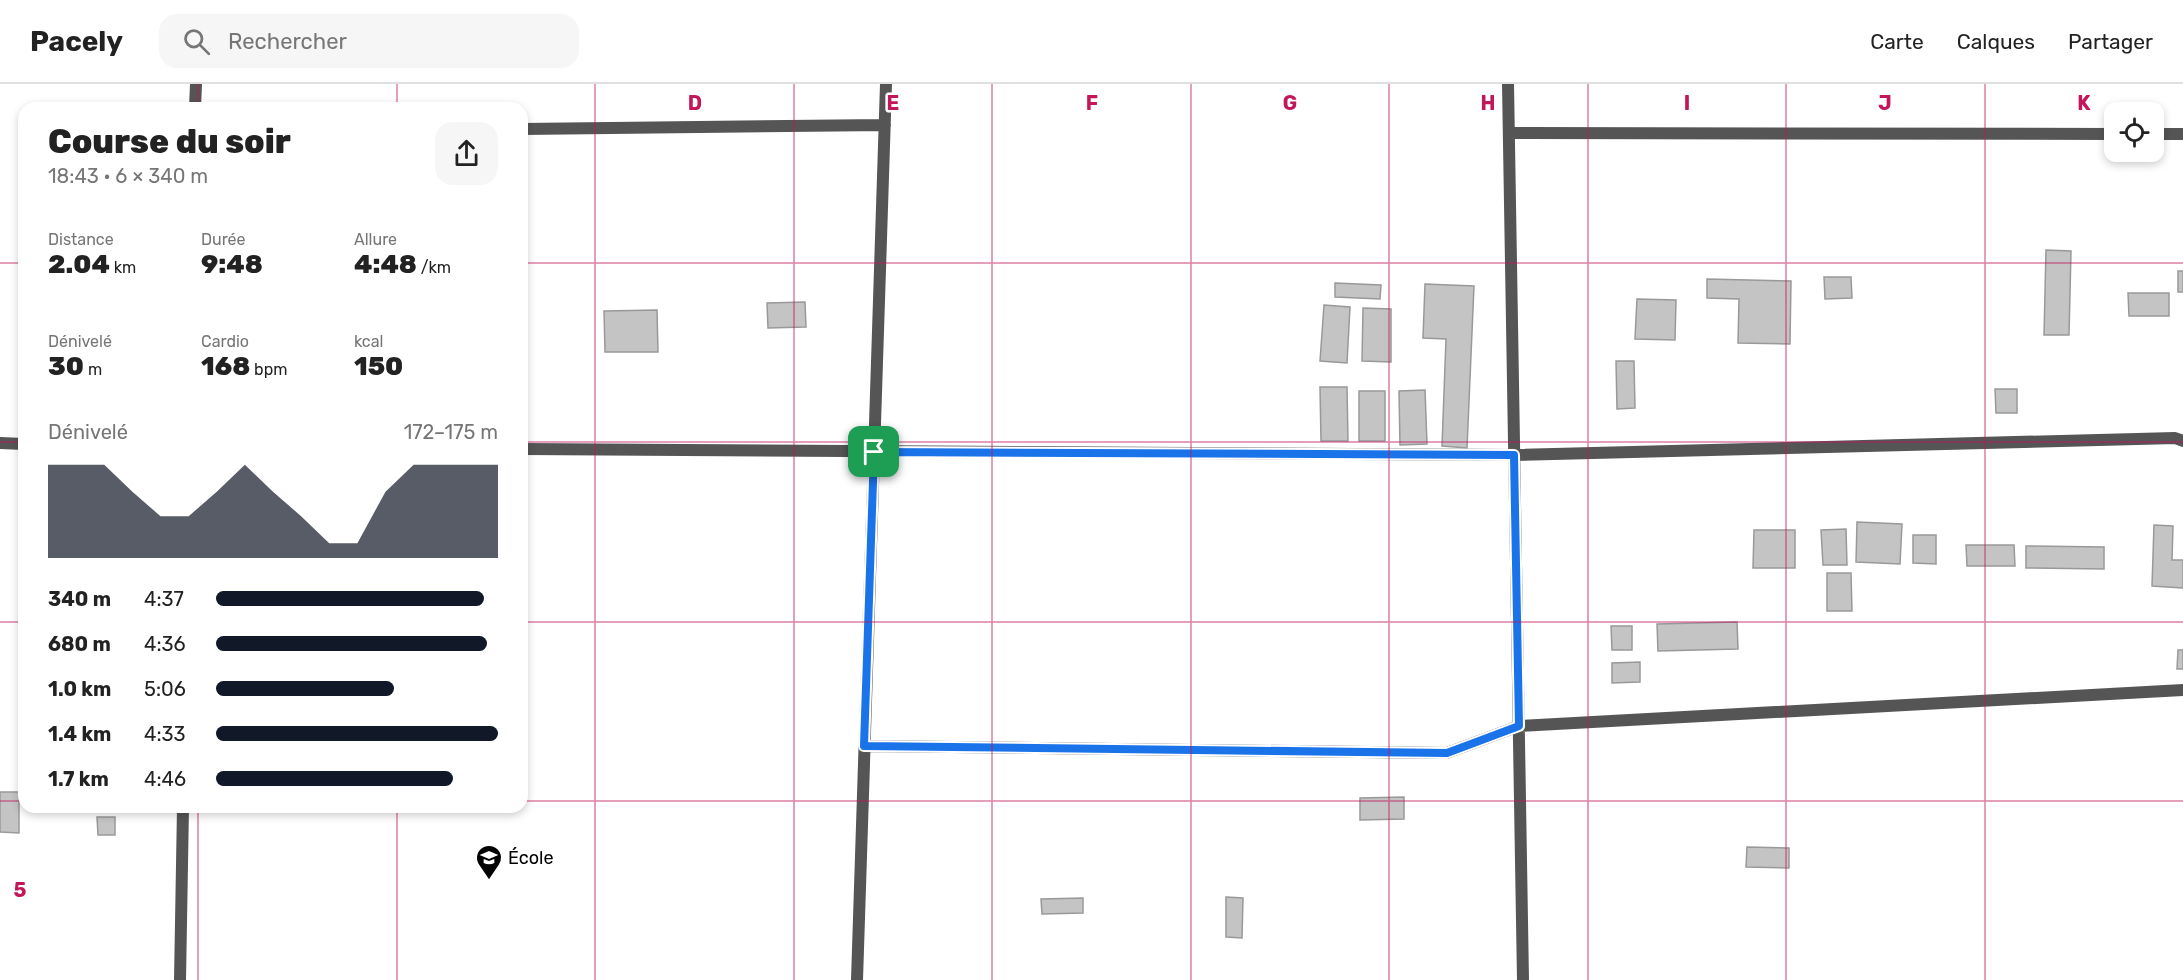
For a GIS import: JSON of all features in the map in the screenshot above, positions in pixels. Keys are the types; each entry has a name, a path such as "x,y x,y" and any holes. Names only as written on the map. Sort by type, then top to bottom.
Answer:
{"street":[{"path":"195,102 196,84"},
{"path":"857,980 886,84"},
{"path":"1508,84 1523,980"},
{"path":"528,129 885,125"},
{"path":"1509,133 2104,134"},
{"path":"2164,134 2183,135"},
{"path":"528,449 1514,455 2175,438 2183,441"},
{"path":"0,443 18,444"},
{"path":"864,746 1447,753 1519,726 2183,690"},
{"path":"180,980 183,813"}],"building":[{"path":"2046,250 2071,251 2069,335 2044,335"},
{"path":"2178,271 2183,271 2183,292 2178,292"},
{"path":"1824,277 1851,277 1852,298 1825,299"},
{"path":"1707,279 1791,281 1790,344 1738,343 1739,299 1707,298"},
{"path":"1335,283 1381,285 1380,299 1335,297"},
{"path":"1425,284 1474,286 1467,448 1442,446 1446,339 1423,338"},
{"path":"2128,293 2169,293 2169,316 2129,316"},
{"path":"1637,299 1676,300 1675,340 1635,339"},
{"path":"805,302 806,327 768,328 767,303"},
{"path":"1324,305 1350,307 1347,363 1320,361"},
{"path":"1363,308 1391,309 1391,362 1362,361"},
{"path":"657,310 658,352 605,352 604,311"},
{"path":"1616,361 1634,361 1635,408 1617,409"},
{"path":"1320,387 1347,387 1348,441 1321,441"},
{"path":"1995,389 2017,389 2017,413 1996,413"},
{"path":"1425,390 1427,444 1400,445 1399,391"},
{"path":"1359,391 1385,391 1385,441 1359,441"},
{"path":"1857,522 1902,524 1900,564 1856,562"},
{"path":"2154,525 2173,526 2172,560 2183,560 2183,588 2152,586"},
{"path":"1846,529 1847,565 1823,565 1821,530"},
{"path":"1754,530 1795,530 1795,568 1753,568"},
{"path":"1913,535 1936,535 1936,564 1913,563"},
{"path":"1966,545 2014,545 2015,566 1967,566"},
{"path":"2026,546 2104,547 2104,569 2026,568"},
{"path":"1827,573 1851,573 1852,611 1827,611"},
{"path":"1737,622 1738,649 1658,651 1657,624"},
{"path":"1611,626 1632,626 1632,650 1612,650"},
{"path":"2178,650 2183,650 2183,669 2177,669"},
{"path":"1640,662 1640,682 1612,683 1612,663"},
{"path":"0,792 18,792 19,833 0,832"},
{"path":"1404,797 1404,819 1360,820 1360,798"},
{"path":"97,817 115,817 115,835 98,835"},
{"path":"1747,847 1789,848 1789,868 1746,867"},
{"path":"1226,897 1243,898 1242,938 1226,937"},
{"path":"1083,898 1083,913 1042,914 1041,899"}],"place":[{"name":"École","path":"489,881"}],"route":[{"path":"874,452 1514,455 1519,726 1447,753 864,746 874,452"}]}
